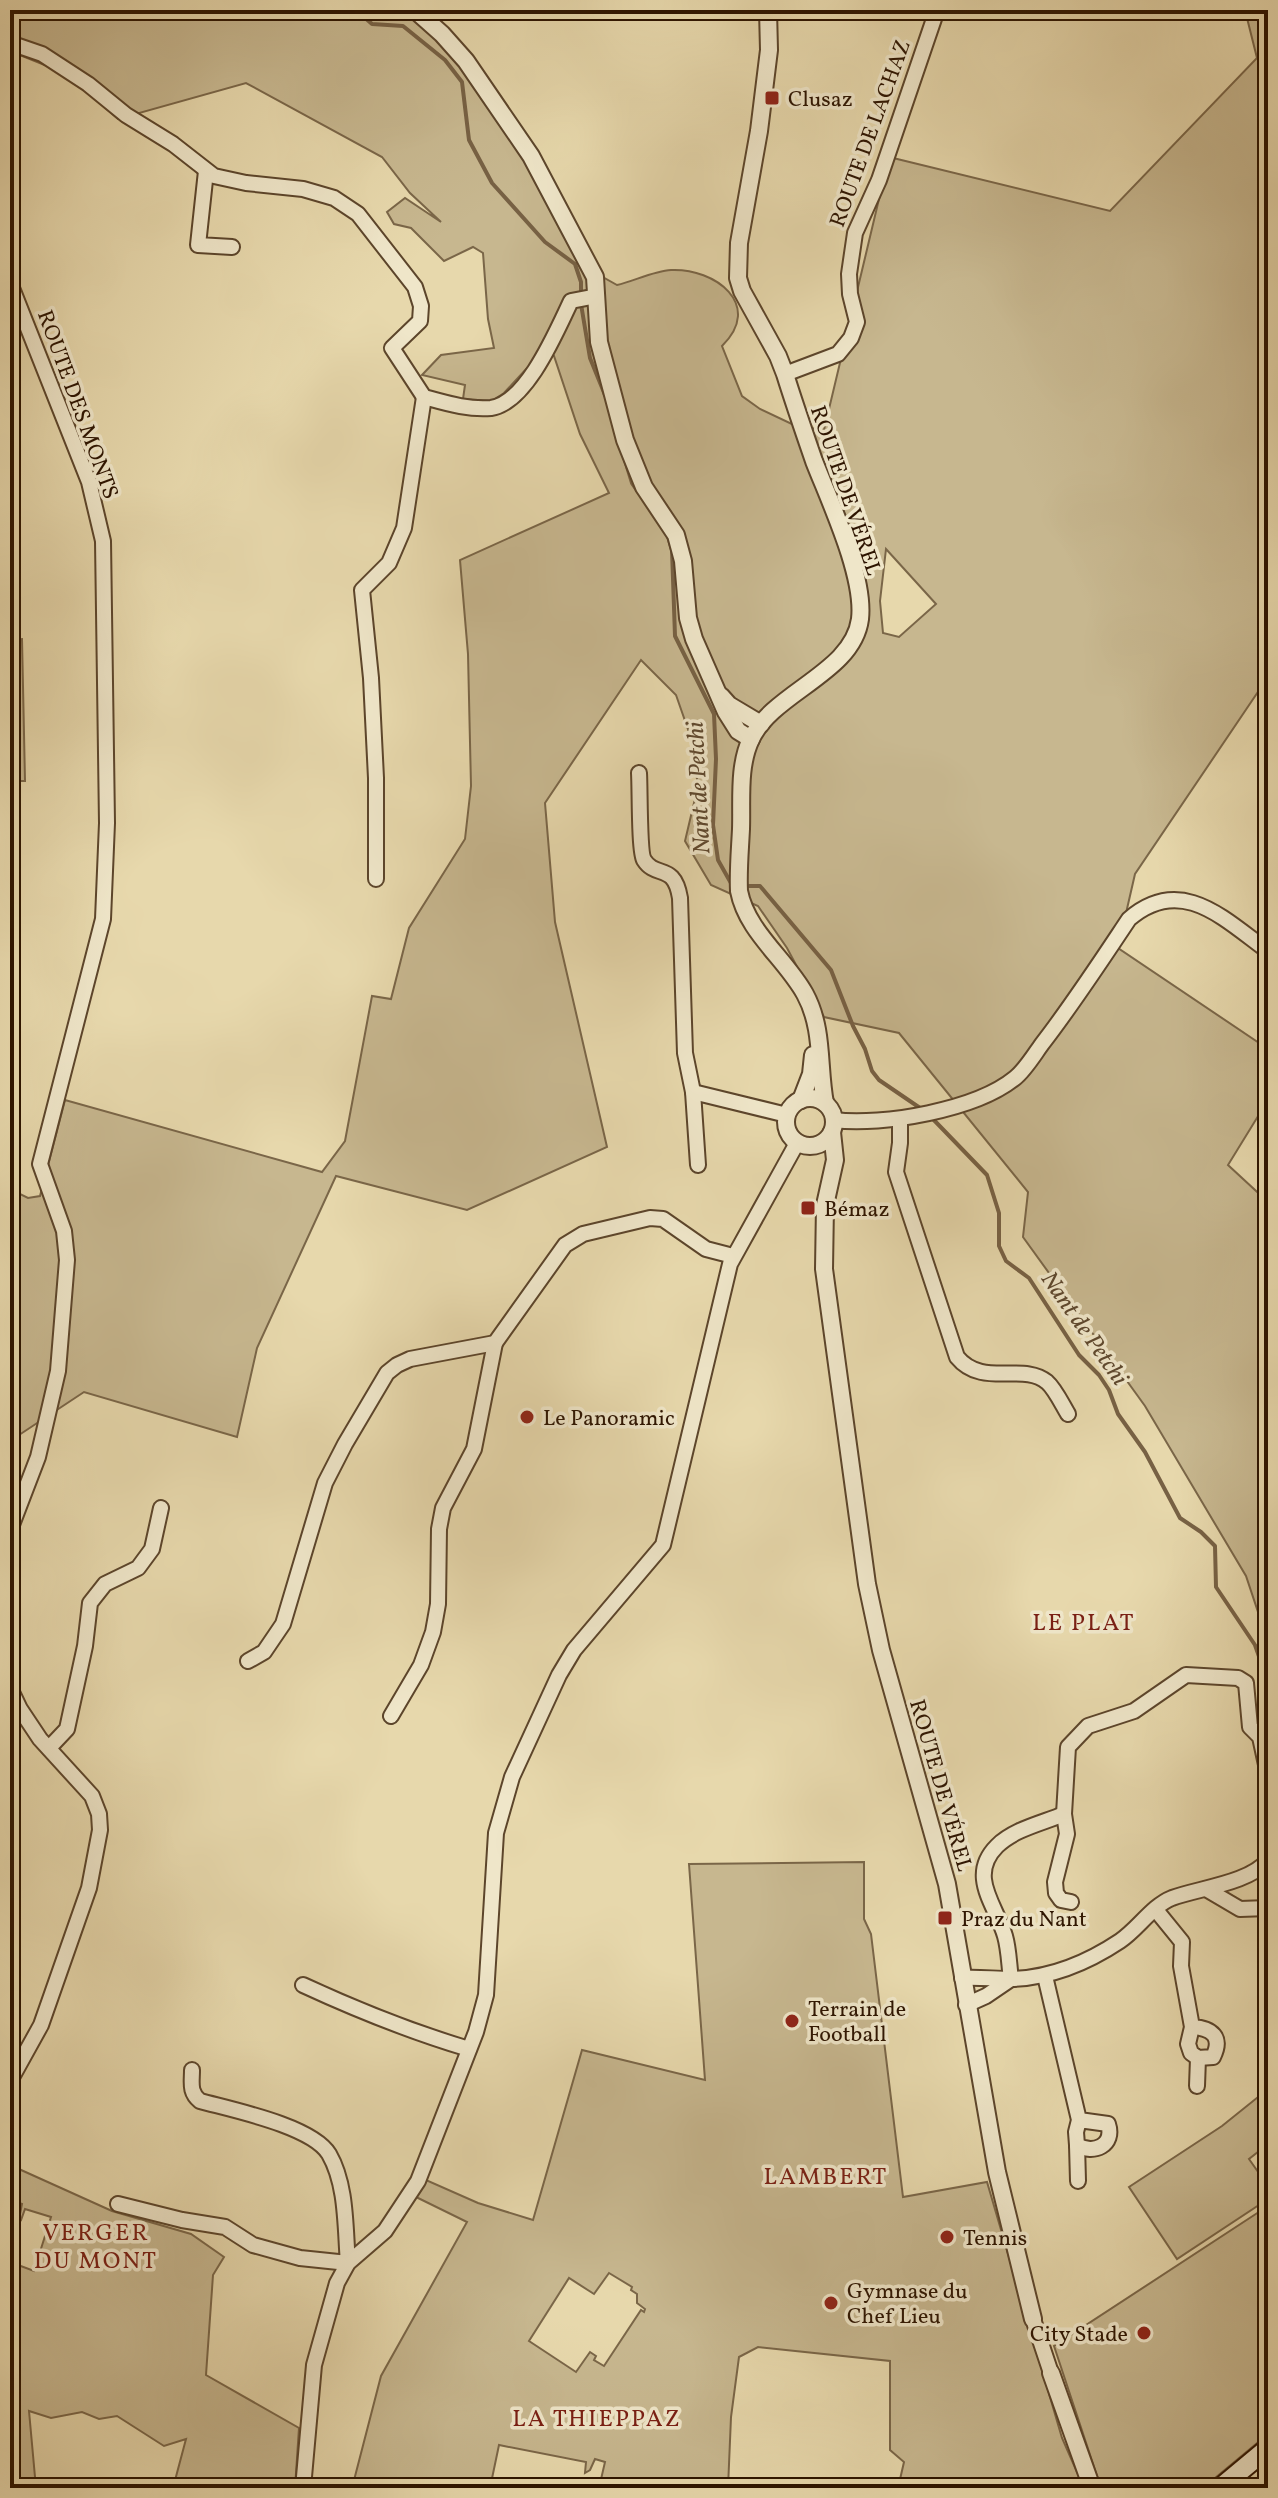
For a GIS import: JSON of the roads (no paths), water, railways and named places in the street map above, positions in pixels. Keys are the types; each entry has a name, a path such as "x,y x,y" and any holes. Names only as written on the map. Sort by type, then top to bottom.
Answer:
{"main road":[{"path":"1220,2488 1268,2448"}],"street":[{"path":"415,10 466,61 531,156 595,277 592,297 599,342 625,440 644,487 676,535 683,561 688,618 694,639 733,725 751,739"},
{"name":"ROUTE DE VÉREL","path":"768,10 769,50 759,131 739,243 738,278 785,374 855,578 860,617 857,630 846,649 761,724 751,739 743,774 739,865 742,906 804,993 820,1043 825,1103"},
{"name":"ROUTE DE LACHAZ","path":"785,374 838,354 851,338 857,322 849,274 855,233 879,180 937,10"},
{"path":"10,43 42,54 214,176 303,189 334,198 358,214 415,287 421,306 420,321 392,348 424,397 404,528 389,563 362,590 375,749 376,879"},
{"path":"206,171 198,245 232,247"},
{"name":"ROUTE DES MONTS","path":"10,283 89,482 103,541 107,823 103,919 40,1164 64,1231 67,1260 58,1371 38,1457 10,1530"},
{"path":"424,397 466,408 495,407 516,395 553,340 571,301 592,297"},
{"path":"720,695 729,705 761,724"},
{"path":"639,773 643,859 648,865 674,878 680,898 685,1053 693,1092 698,1165"},
{"path":"833,1126 919,1115 975,1099 1016,1078 1059,1022 1129,919 1141,908 1175,899 1195,903 1212,911 1268,951"},
{"name":"ROUTE DE VÉREL","path":"801,1100 811,1074 815,1025"},
{"path":"693,1092 787,1115"},
{"path":"804,1144 824,1142 833,1126 825,1103 814,1099 795,1104 787,1115 788,1130 804,1144 823,1157 829,1178"},
{"path":"900,1119 896,1172 957,1357 965,1367 978,1372 1034,1376 1048,1382 1068,1414"},
{"name":"ROUTE DE VÉREL","path":"833,1126 835,1160 825,1205 824,1269 867,1584 881,1650 941,1854 1006,2216 1033,2319 1092,2488"},
{"path":"303,2488 314,2365 337,2283 348,2263 385,2231 418,2181 469,2049 486,1995 496,1833 501,1806 535,1726 574,1650 663,1545 733,1256 804,1144"},
{"path":"391,1716 421,1665 433,1632 438,1604 439,1529 443,1508 474,1449 495,1343 565,1245 583,1234 650,1218 663,1219 706,1249 733,1256"},
{"path":"248,1661 264,1652 283,1624 325,1483 387,1373 410,1359 495,1343"},
{"path":"49,1748 67,1729 85,1646 90,1603 105,1584 138,1568 152,1549 161,1508"},
{"path":"1071,1902 1061,1900 1056,1893 1055,1882 1067,1834 1064,1814 1068,1747 1088,1726 1134,1711 1186,1675 1238,1678 1246,1683 1250,1727 1260,1737 1268,1774"},
{"path":"10,1688 20,1709 49,1748 92,1796 99,1814 100,1830 89,1888 41,2025 10,2081"},
{"path":"1011,1979 1005,1937 984,1887 984,1870 996,1847 1004,1841 1064,1814"},
{"path":"962,1978 1045,1976 1093,1958 1175,1897 1251,1873 1268,1860"},
{"path":"1206,1889 1240,1909 1268,1908"},
{"path":"1156,1910 1182,1942 1181,1966 1192,2027 1188,2044 1191,2053 1198,2058 1213,2057 1217,2038 1209,2030 1192,2027"},
{"path":"1045,1976 1079,2120 1076,2132 1078,2181"},
{"path":"966,2005 1011,1979"},
{"path":"303,1985 428,2037 469,2049"},
{"path":"1197,2086 1198,2058"},
{"path":"192,2070 191,2089 200,2101 300,2131 317,2140 328,2152 341,2187 348,2263"},
{"path":"1077,2145 1082,2149 1097,2149 1109,2139 1111,2131 1105,2122 1079,2120"},
{"path":"118,2204 225,2227 253,2245 300,2258 348,2263"}],"waterway":[{"name":"Nant de Petchi","path":"356,10 372,24 403,26 445,60 462,82 469,140 492,183 545,242 575,264 581,282 581,295"},
{"name":"Nant de Petchi","path":"581,304 590,358 605,395"},
{"name":"Nant de Petchi","path":"624,457 632,483 639,493"},
{"name":"Nant de Petchi","path":"667,533 672,550 675,636 714,714 716,759 713,825 718,860 732,885"},
{"name":"Nant de Petchi","path":"745,886 760,886 831,970 872,1071 879,1080 923,1110"},
{"name":"Nant de Petchi","path":"930,1116 987,1175 999,1213 999,1246 1006,1261 1029,1278 1079,1355 1099,1375 1109,1390 1118,1414 1145,1452 1180,1518 1215,1546 1216,1587 1255,1645 1268,1682"}],"place":[{"name":"Clusaz","path":"772,98"},
{"name":"Bémaz","path":"808,1208"},
{"name":"Le Panoramic","path":"527,1417"},
{"name":"Praz du Nant","path":"945,1918"},
{"name":"Terrain de Football","path":"792,2021"},
{"name":"Tennis","path":"947,2237"},
{"name":"Gymnase du Chef Lieu","path":"831,2303"},
{"name":"City Stade","path":"1144,2333"}],"district":[{"name":"LE PLAT","path":"1084,1622"},
{"name":"LAMBERT","path":"826,2176"},
{"name":"VERGER DU MONT","path":"96,2246"},
{"name":"LA THIEPPAZ","path":"597,2418"}]}
